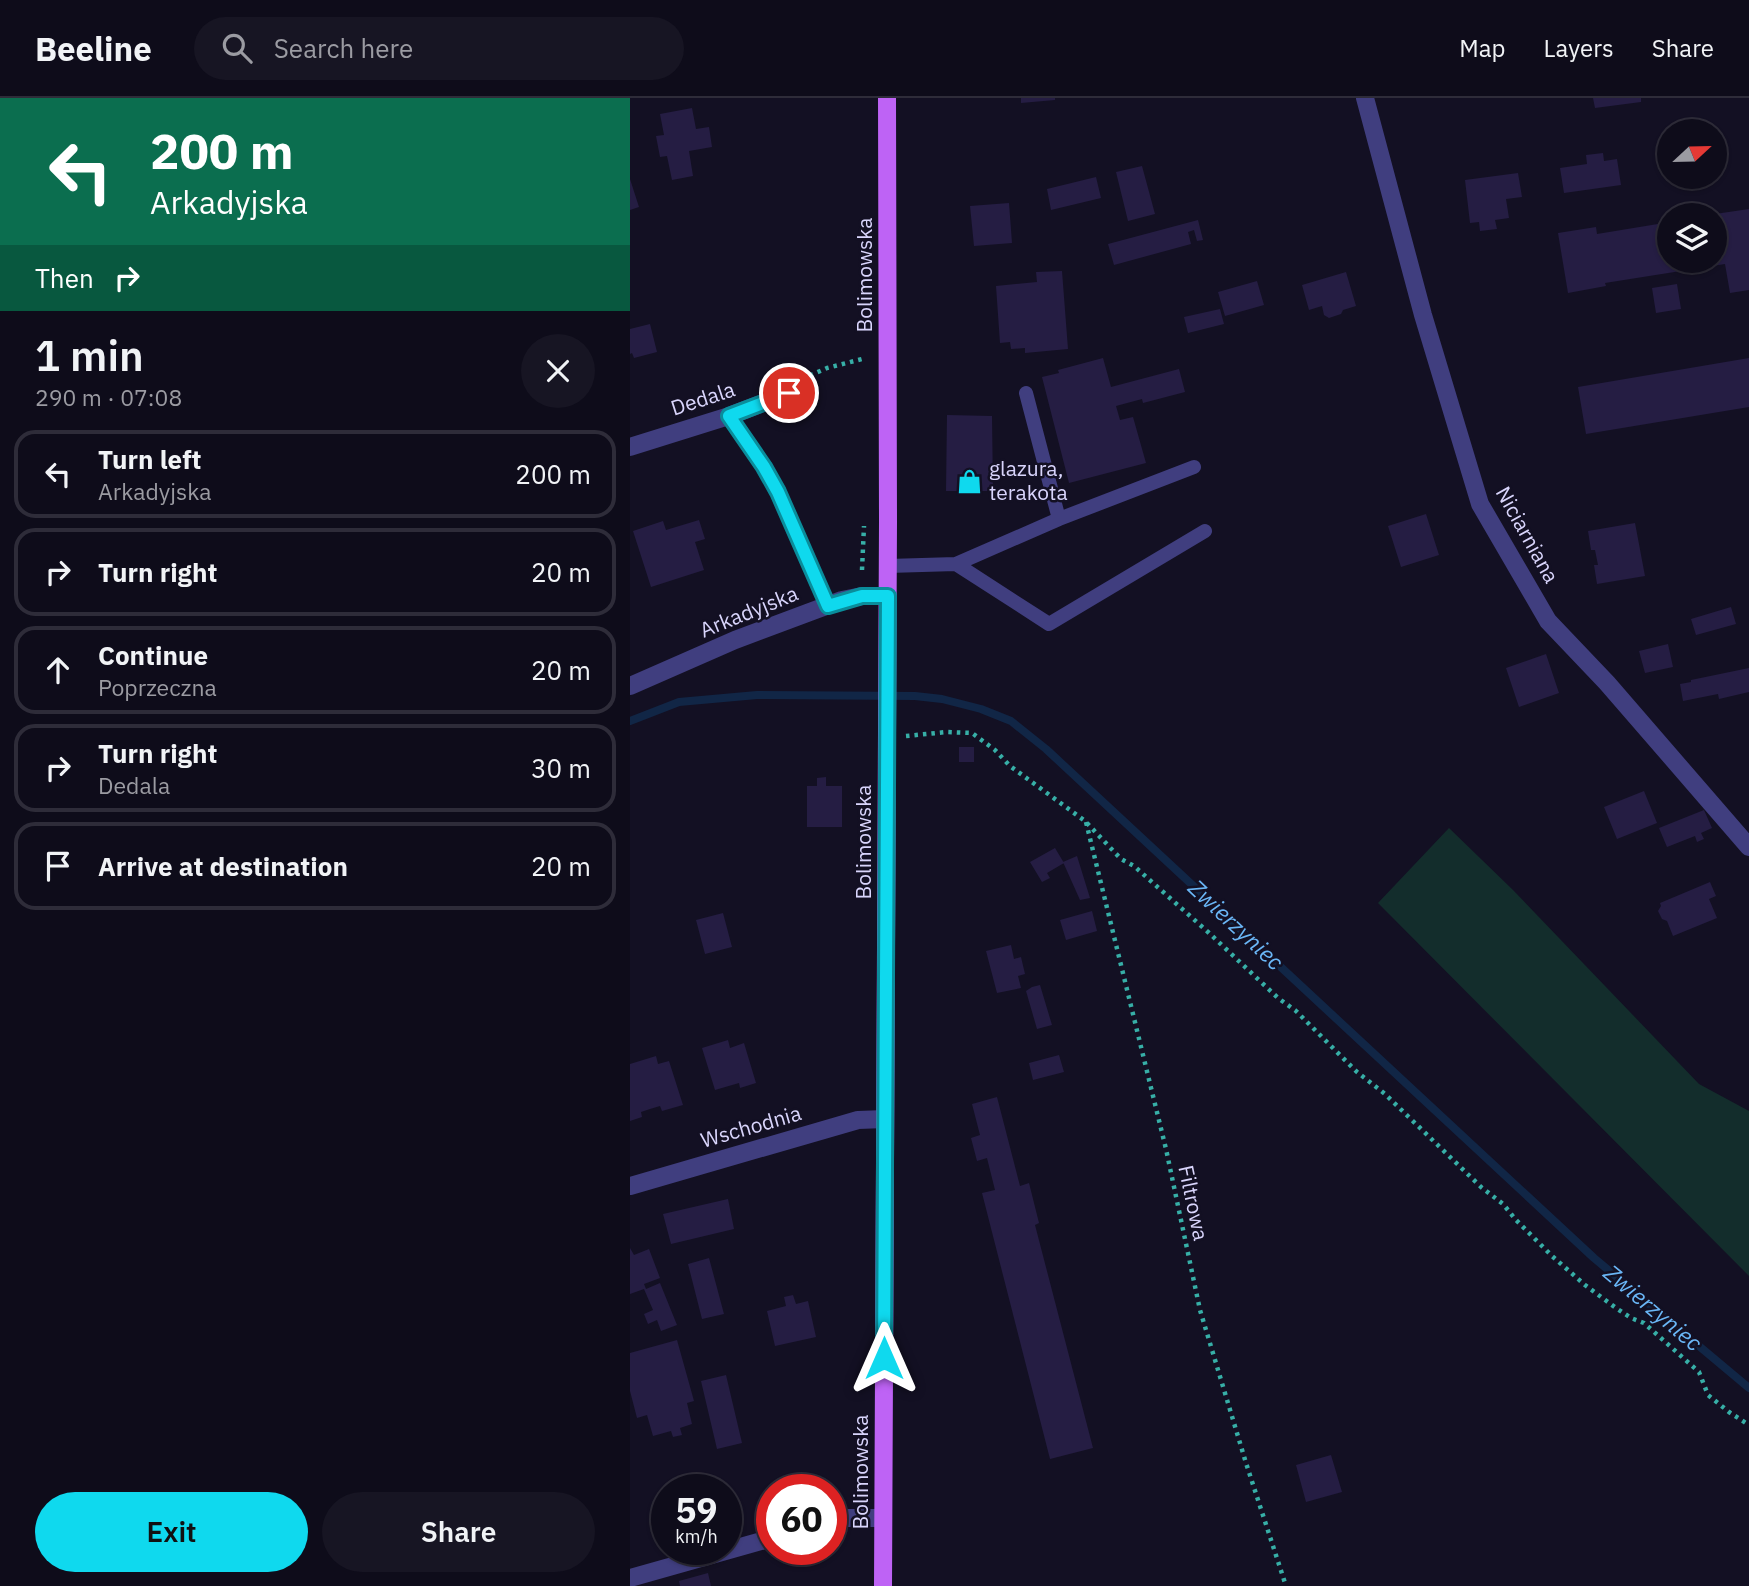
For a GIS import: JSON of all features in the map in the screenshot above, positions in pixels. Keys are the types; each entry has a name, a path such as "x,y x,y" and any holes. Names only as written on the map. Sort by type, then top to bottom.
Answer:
{"main road":[{"name":"Bolimowska","path":"883,1586 885,1119 894,734 887,649 887,98"}],"street":[{"name":"Niciarniana","path":"1365,98 1423,316 1480,504 1548,621 1607,683 1749,847"},
{"name":"Dedala","path":"630,447 729,416 789,393"},
{"name":"Arkadyjska","path":"630,686 735,640 828,606 862,596 888,596"},
{"name":"Wschodnia","path":"630,1186 858,1120 885,1119"},
{"path":"847,1518 883,1518"},
{"path":"630,1578 756,1543"}],"lane":[{"path":"1026,393 1059,519"},
{"path":"729,416 778,492 828,606"},
{"path":"888,566 956,564 1059,519 1194,467"},
{"path":"956,564 1049,624 1205,531"}],"path":[{"path":"789,393 803,378 867,357"},
{"path":"894,734 972,733 995,750 1010,766 1086,821 1121,859 1133,866 1208,932 1278,999 1296,1011 1357,1072 1412,1119 1503,1204 1552,1256 1616,1308 1644,1323 1699,1372 1708,1395 1749,1425"},
{"name":"Filtrowa","path":"1086,821 1166,1149 1200,1310 1286,1586"}],"green space":[{"path":"1449,828 1513,890 1699,1084 1749,1111 1749,1276 1378,903"}],"building":[{"path":"1021,98 1055,98 1055,100 1021,103"},
{"path":"1593,98 1641,98 1641,102 1595,108"},
{"path":"692,108 696,129 709,127 712,147 689,151 693,176 672,180 667,156 660,157 656,136 664,135 660,114"},
{"path":"1603,153 1604,161 1617,159 1621,185 1564,193 1560,168 1587,164 1586,155"},
{"path":"1142,166 1155,214 1128,221 1116,172"},
{"path":"1518,173 1522,197 1506,199 1509,218 1495,220 1497,229 1480,231 1479,222 1470,223 1465,180"},
{"path":"1096,177 1101,198 1051,210 1047,189"},
{"path":"630,179 639,207 630,210"},
{"path":"1009,203 1012,243 974,246 970,206"},
{"path":"1749,209 1749,290 1730,293 1727,273 1727,212"},
{"path":"1198,220 1203,240 1197,241 1194,230 1188,232 1191,244 1114,265 1108,244"},
{"path":"1657,224 1657,273 1668,273 1605,283 1606,286 1568,293 1558,233 1596,227 1597,234"},
{"path":"1062,271 1068,349 1025,353 1025,348 1011,349 1010,342 1000,343 996,286 1037,282 1036,272"},
{"path":"1346,272 1356,306 1329,318 1324,315 1322,306 1309,310 1302,285"},
{"path":"1257,281 1264,305 1225,316 1218,292"},
{"path":"1677,284 1681,309 1656,313 1652,288"},
{"path":"1220,309 1224,324 1188,333 1184,317"},
{"path":"650,324 657,352 634,358 632,353 630,354 630,329"},
{"path":"1103,358 1111,387 1179,369 1185,392 1143,403 1142,399 1116,406 1120,420 1133,417 1146,463 1069,483 1042,377"},
{"path":"1749,358 1749,407 1586,434 1578,387"},
{"path":"947,415 992,416 993,491 946,491"},
{"path":"1426,514 1439,555 1401,567 1388,526"},
{"path":"699,520 705,539 695,542 704,570 651,587 633,531 663,521 666,530"},
{"path":"1635,523 1645,576 1597,584 1594,565 1598,565 1595,550 1591,550 1588,531"},
{"path":"1731,607 1736,624 1696,635 1691,619"},
{"path":"1668,644 1673,667 1645,673 1639,651"},
{"path":"1546,654 1559,693 1519,707 1506,668"},
{"path":"1749,668 1749,692 1719,699 1718,694 1683,701 1680,684"},
{"path":"959,747 974,747 974,762 959,762"},
{"path":"826,777 826,786 842,786 842,827 807,827 807,786 817,786 817,778"},
{"path":"1644,791 1657,823 1617,839 1604,807"},
{"path":"1704,810 1712,828 1701,833 1704,839 1697,842 1695,836 1667,847 1659,828"},
{"path":"1055,848 1064,863 1047,873 1050,878 1042,882 1030,862"},
{"path":"1077,856 1090,898 1080,900 1063,862"},
{"path":"1710,882 1716,896 1709,899 1717,918 1673,936 1667,921 1662,919 1658,911 1660,903"},
{"path":"1092,911 1097,931 1066,940 1060,920"},
{"path":"723,913 732,947 705,954 696,920"},
{"path":"1011,945 1014,959 1021,957 1025,974 1018,976 1021,988 997,993 986,951"},
{"path":"1040,985 1052,1025 1037,1029 1026,991"},
{"path":"728,1040 730,1048 744,1043 756,1083 740,1088 739,1083 715,1090 702,1048"},
{"path":"1059,1055 1064,1072 1033,1080 1029,1063"},
{"path":"656,1056 658,1064 669,1061 683,1105 662,1111 660,1106 650,1109 641,1112 642,1117 630,1121 630,1064"},
{"path":"997,1097 1020,1186 1029,1183 1039,1223 1035,1225 1093,1448 1050,1459 982,1193 995,1190 987,1158 977,1161 971,1138 980,1135 972,1104"},
{"path":"728,1199 734,1229 671,1244 663,1214"},
{"path":"630,1248 634,1255 649,1249 660,1278 644,1284 646,1289 660,1283 677,1325 661,1331 657,1320 648,1324 644,1314 653,1310 644,1289 630,1294"},
{"path":"709,1258 724,1314 702,1319 688,1264"},
{"path":"793,1295 796,1304 808,1301 816,1337 775,1346 767,1311 786,1306 784,1297"},
{"path":"677,1340 694,1401 687,1403 692,1424 680,1428 682,1435 673,1437 671,1431 653,1436 647,1415 637,1418 630,1391 630,1353"},
{"path":"726,1375 742,1443 717,1449 701,1381"},
{"path":"1331,1455 1342,1492 1306,1502 1296,1465"},
{"path":"708,1573 711,1586 680,1586 679,1581"}],"waterway":[{"name":"Zwierzyniec","path":"630,721 679,702 757,695 915,696 942,699 981,709 1011,721 1046,749 1594,1258 1749,1388"}],"place":[{"name":"glazura, terakota","path":"969,481"}],"route":[{"path":"789,393 729,416 778,492 828,606 862,596 888,596 884,1358"}]}
